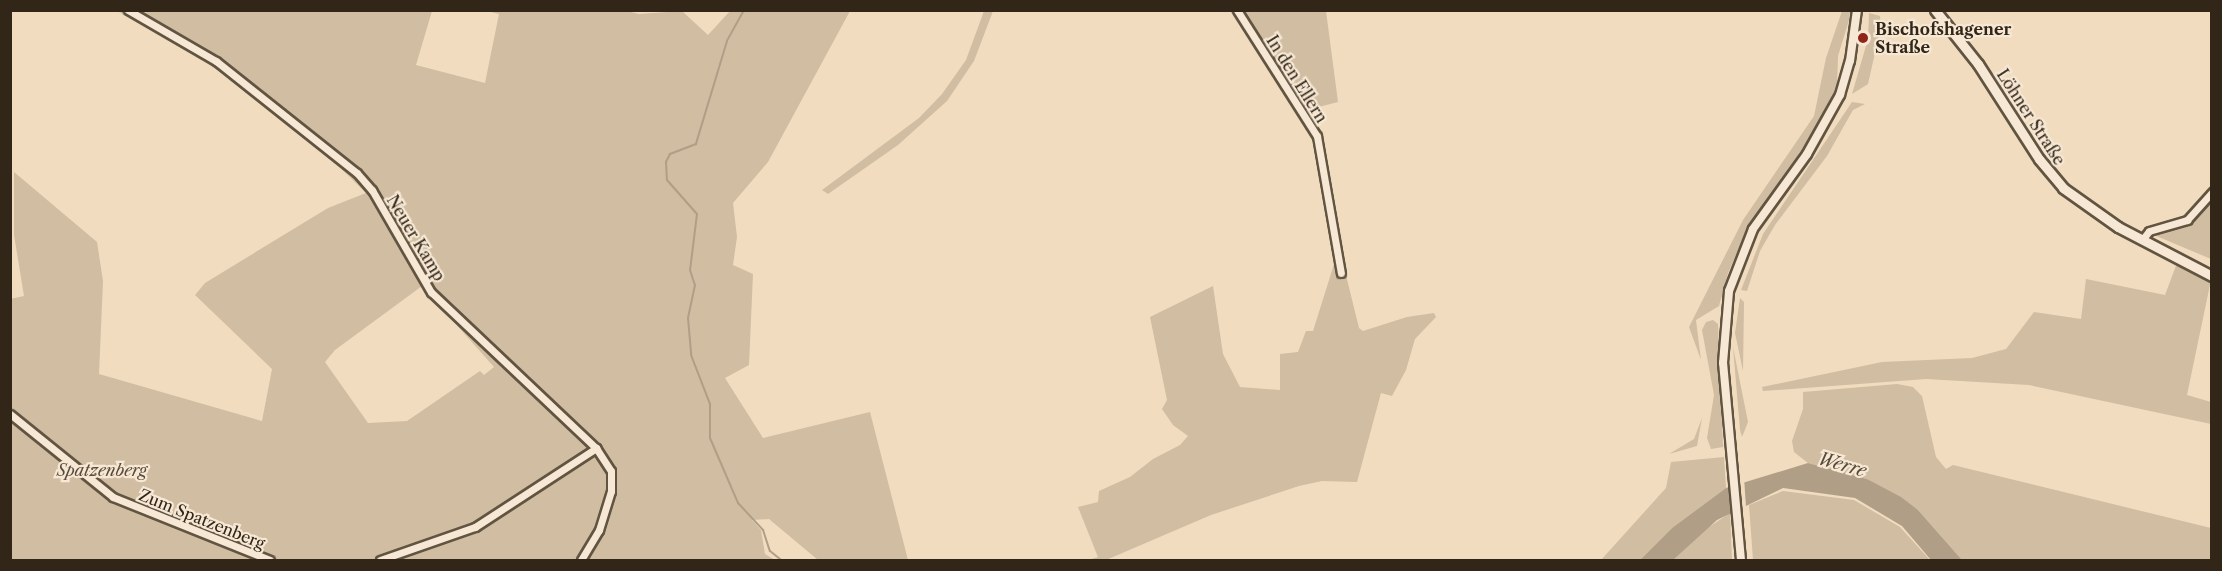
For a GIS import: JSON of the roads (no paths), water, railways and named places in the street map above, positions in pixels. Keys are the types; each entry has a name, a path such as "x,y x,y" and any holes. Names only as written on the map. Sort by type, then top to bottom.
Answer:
{"main road":[{"name":"Löhner Straße","path":"1935,10 1989,79 2051,176 2082,203 2142,240 2211,276"}],"street":[{"name":"Neuer Kamp","path":"128,10 216,61 357,172 372,190 431,292 596,448 611,471 612,491 599,530 581,561"},
{"name":"In den Ellern","path":"1237,10 1317,136 1341,273"},
{"path":"1741,561 1728,431 1722,338 1731,283 1753,229 1829,118 1850,61 1857,10"},
{"path":"2142,240 2149,231 2187,220 2211,192"},
{"name":"Zum Spatzenberg","path":"10,414 113,497 270,561"},
{"path":"380,561 475,527 596,448"}],"waterway":[{"path":"744,10 727,41 696,144 670,154 666,162 667,180 697,214 690,270 695,285 688,318 691,355 710,404 710,438 738,503 763,530 770,551 781,560"}],"place":[{"name":"Bischofshagener Straße","path":"1863,38"}],"water label":[{"name":"Werre","path":"1842,465"}],"park label":[{"name":"Spatzenberg","path":"102,470"}]}
